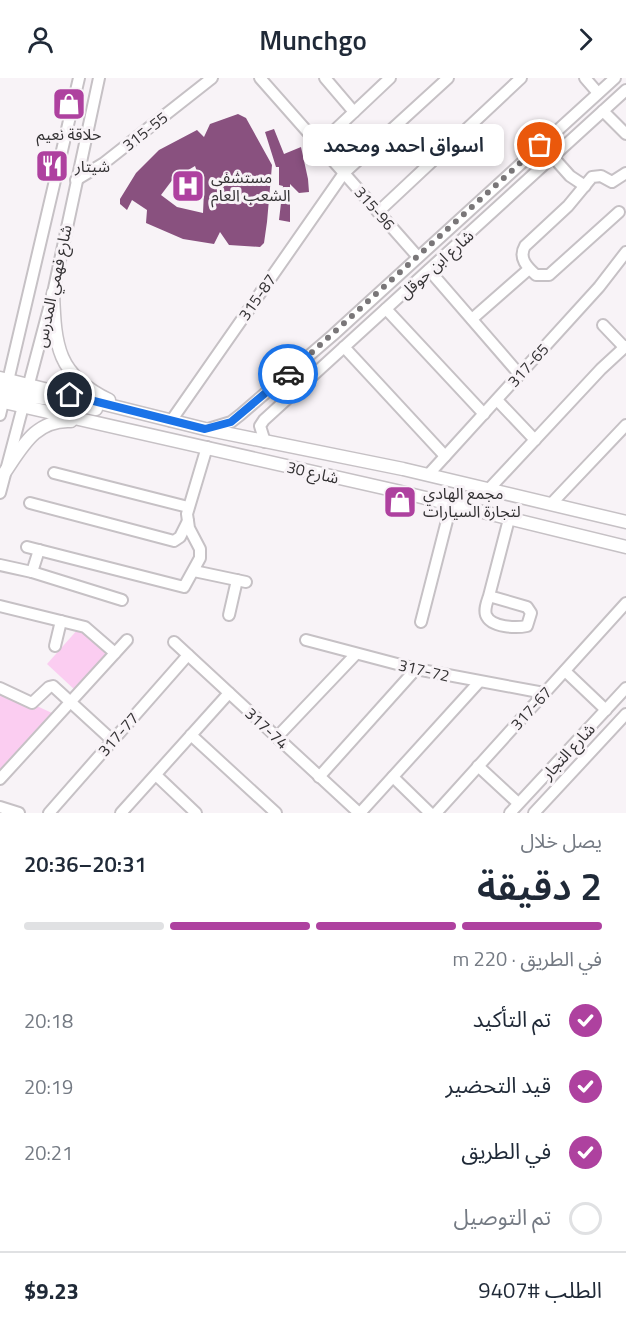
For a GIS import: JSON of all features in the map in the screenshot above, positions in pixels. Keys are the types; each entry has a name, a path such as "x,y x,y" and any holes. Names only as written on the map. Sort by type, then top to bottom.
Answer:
{"main road":[{"path":"53,293 54,329 59,355 68,370 79,382 129,410"},
{"path":"4,390 119,414 154,416"},
{"name":"شارع 30","path":"4,390 98,422 626,547"},
{"name":"شارع 30","path":"27,396 129,410 205,429 403,469 624,520"},
{"path":"5,472 26,441 45,425 62,420 98,422"},
{"path":"397,491 403,469"}],"street":[{"name":"شارع فهمي المدرس","path":"0,493 53,293 99,78"},
{"name":"315-55","path":"76,180 104,163 212,78"},
{"name":"315-96","path":"260,78 418,258"},
{"path":"319,145 390,78"},
{"name":"315-87","path":"171,421 344,173 448,78"},
{"path":"378,212 521,78"},
{"path":"585,78 598,93"},
{"name":"شارع ابن حوقل","path":"205,429 231,422 240,415 418,258 615,78"},
{"name":"شارع فهمي المدرس","path":"0,415 76,79"},
{"path":"327,79 354,112"},
{"name":"شارع ابن حوقل","path":"265,442 260,426 626,90"},
{"path":"603,111 626,134"},
{"path":"558,129 569,142"},
{"path":"553,157 570,176 585,186"},
{"path":"619,212 549,275 536,275 529,269 522,257 525,246 592,177 601,176 612,182 626,174"},
{"name":"317-65","path":"428,475 599,287 626,252"},
{"path":"472,320 529,269"},
{"path":"429,270 520,375"},
{"path":"386,309 484,414"},
{"path":"489,489 601,369 625,347 603,325"},
{"path":"344,347 445,456"},
{"path":"496,400 535,440"},
{"path":"550,504 626,425"},
{"path":"27,547 177,587 187,585 200,558 200,549 188,521 188,507 207,447"},
{"path":"54,473 188,507"},
{"path":"30,503 174,541 180,537 188,521"},
{"path":"421,622 451,504"},
{"path":"489,596 509,519"},
{"path":"32,572 39,550"},
{"path":"0,565 32,572 122,600"},
{"path":"194,571 242,581 229,615"},
{"name":"317-67","path":"436,813 626,603"},
{"path":"0,606 92,630 114,653"},
{"path":"55,646 61,621"},
{"path":"0,779 126,640"},
{"name":"317-72","path":"306,640 416,669 544,693"},
{"name":"317-74","path":"174,642 359,813"},
{"path":"277,737 356,654"},
{"name":"317-77","path":"49,813 188,655"},
{"path":"319,777 416,669"},
{"path":"565,671 606,710"},
{"path":"359,813 478,682"},
{"path":"0,688 32,703 48,687 53,686 112,741"},
{"name":"شارع التجار","path":"510,813 626,688"},
{"path":"121,813 229,693"},
{"path":"534,813 626,714"},
{"path":"191,735 276,813"},
{"path":"478,766 518,803"},
{"path":"552,767 565,780"},
{"path":"156,775 196,813"},
{"path":"393,777 430,813"},
{"path":"0,807 19,813"}],"shaded area":[{"path":"79,628 108,653 75,690 47,664"},
{"path":"0,689 52,713 0,769"}],"building":[{"path":"238,114 246,118 272,165 264,243 260,247 229,245 220,232 214,244 183,239 146,223 147,210 132,200 127,210 120,204 120,199 136,173 159,150 197,130 204,137 210,124","holes":["195,166 204,191 203,213 177,207 161,195 173,179"]},
{"path":"274,129 284,154 301,147 308,179 309,192 299,193 290,184 290,222 279,220 283,186 279,185 279,167 276,167 265,132"}],"way so far":[{"path":"288,374 540,145"}],"place":[{"name":"حلاقة نعيم","path":"69,104"},
{"name":"اسواق احمد ومحمد","path":"540,145"},
{"name":"شيتار","path":"52,166"},
{"name":"مستشفى الشعب العام","path":"188,186"},
{"name":"مجمع الهادي لتجارة السيارات","path":"400,502"}],"route":[{"path":"70,395 205,429 231,422 288,374"}]}
